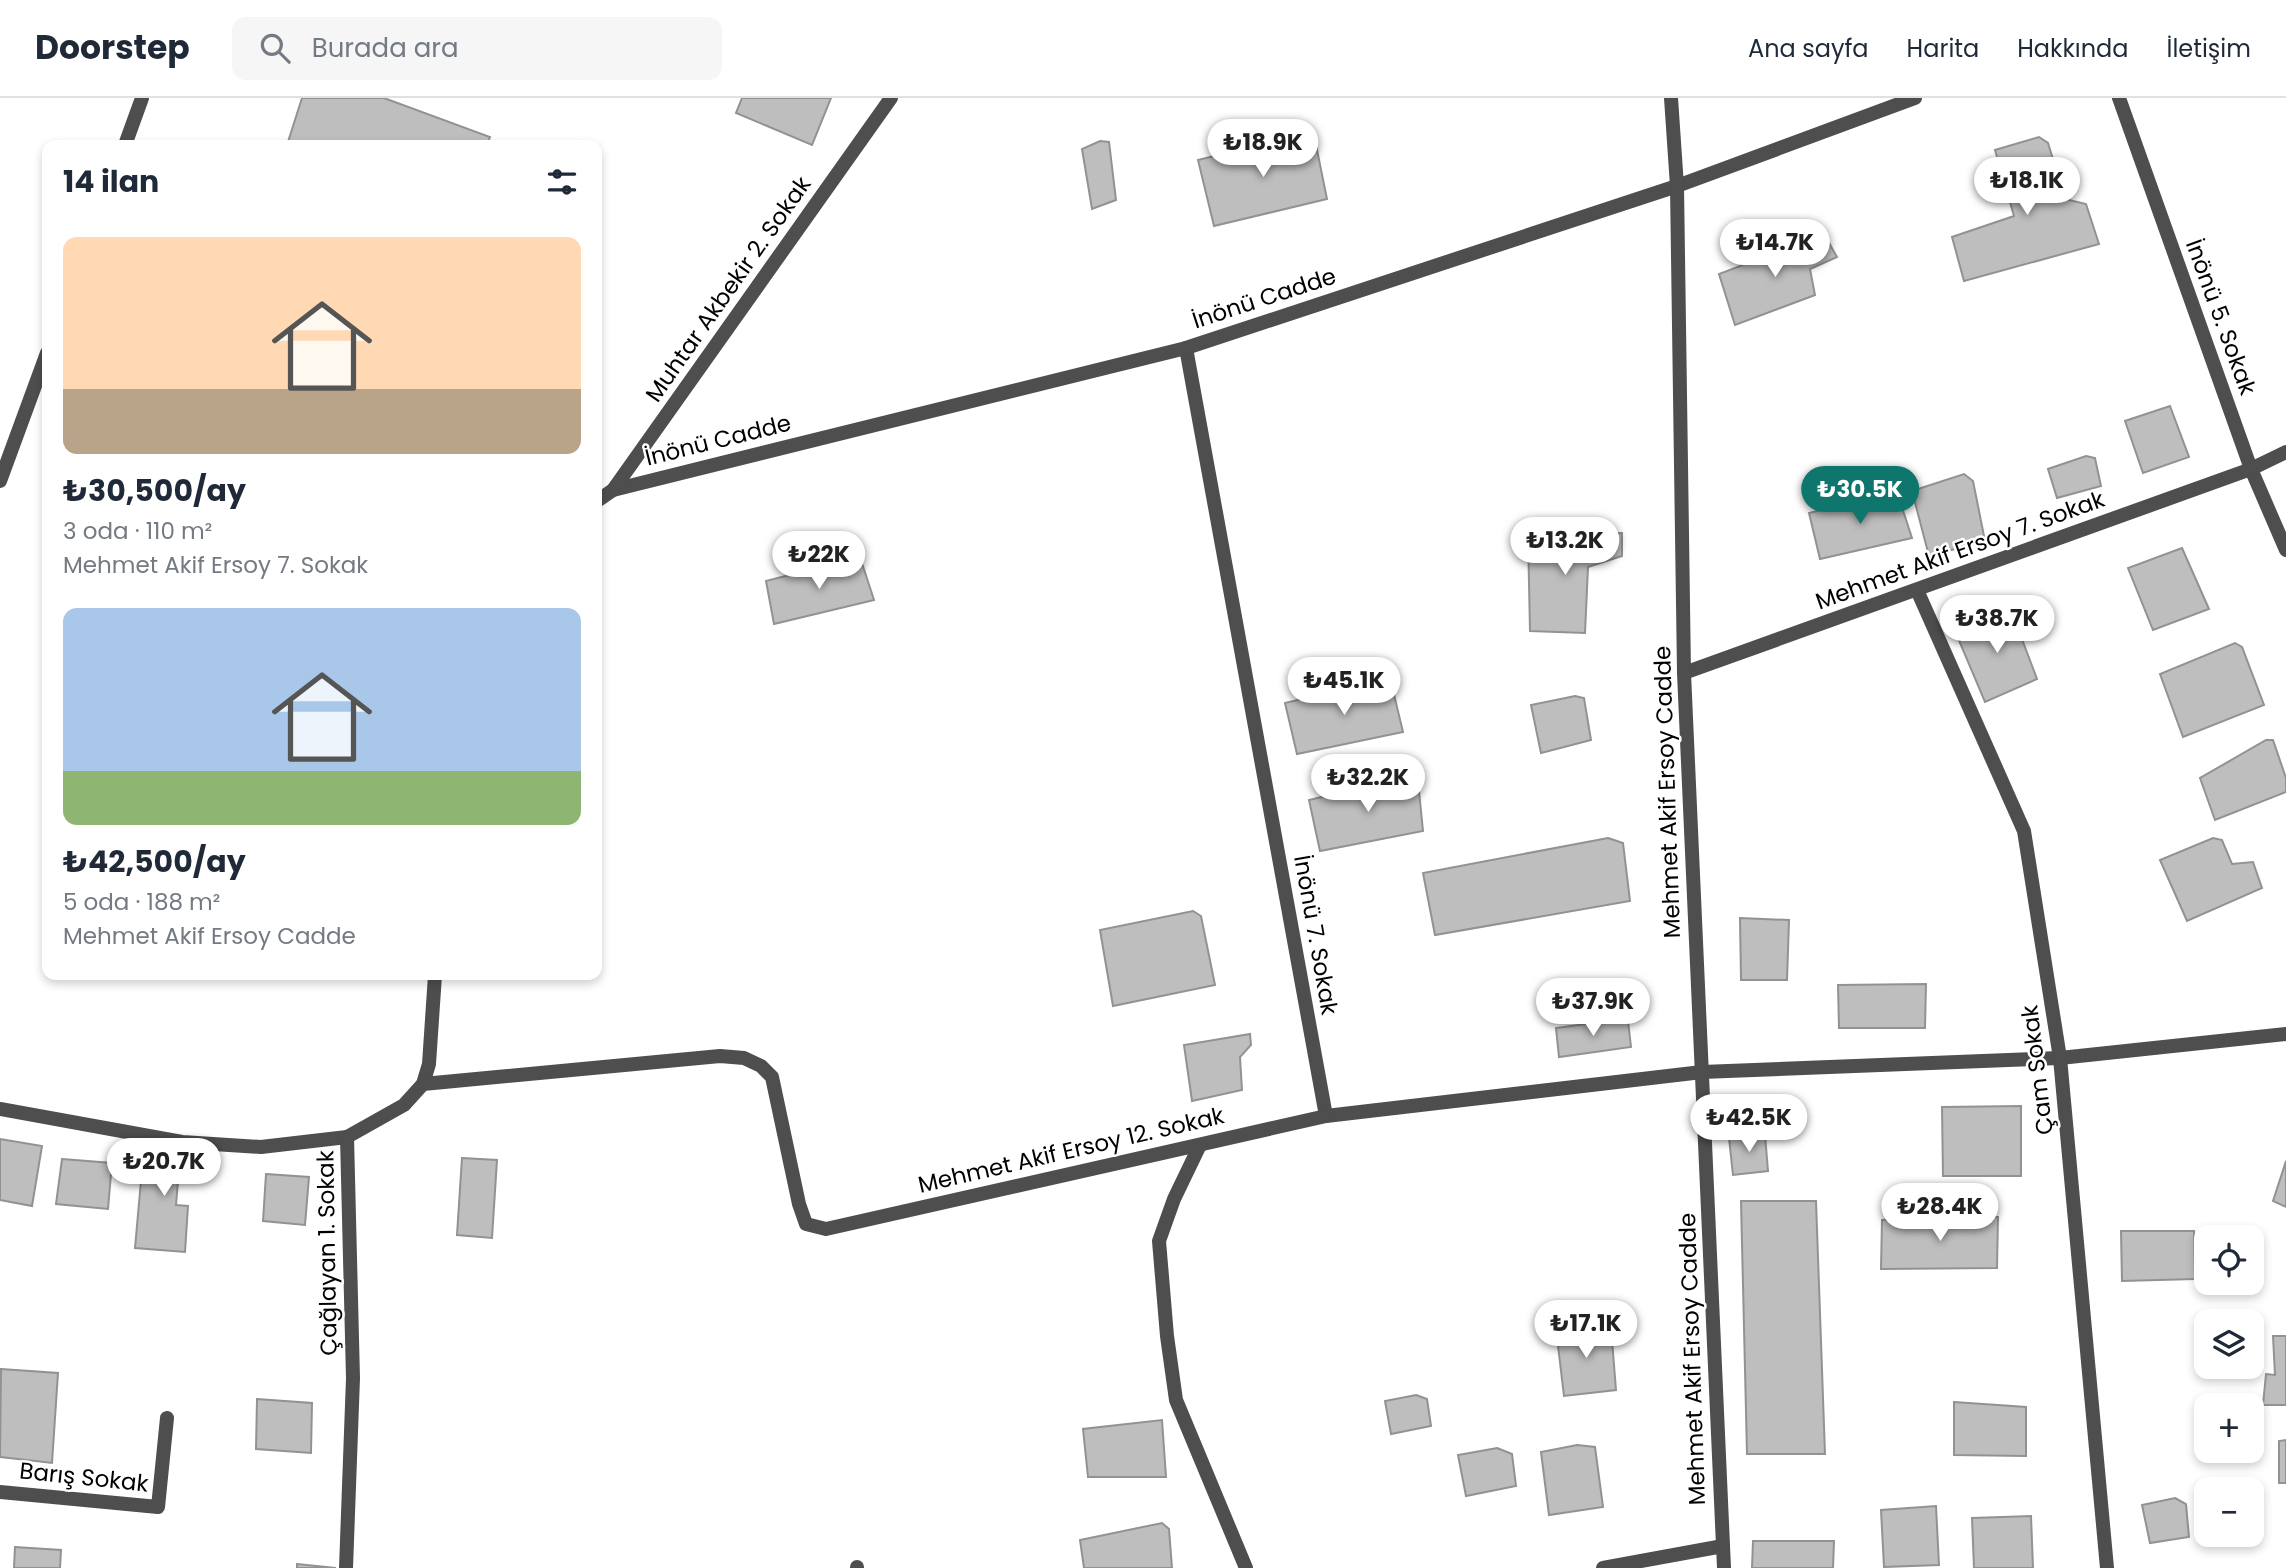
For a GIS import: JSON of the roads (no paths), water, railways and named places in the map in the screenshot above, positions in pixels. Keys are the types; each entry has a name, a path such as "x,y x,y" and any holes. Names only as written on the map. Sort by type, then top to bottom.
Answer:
{"street":[{"path":"127,140 142,98"},
{"name":"Muhtar Akbekir 2. Sokak","path":"602,498 613,490 891,98"},
{"name":"Mehmet Akif Ersoy Cadde","path":"1671,98 1677,186 1684,673 1724,1568"},
{"name":"İnönü Cadde","path":"613,490 1186,348 1677,186 1915,98"},
{"name":"İnönü 5. Sokak","path":"2119,98 2251,469 2286,550"},
{"name":"İnönü 7. Sokak","path":"1186,348 1326,1116"},
{"path":"0,481 42,368"},
{"name":"Mehmet Akif Ersoy 7. Sokak","path":"1684,673 2251,469 2286,452"},
{"name":"Çam Sokak","path":"1917,590 2024,831 2060,1058 2107,1568"},
{"path":"423,1084 429,1064 435,980"},
{"path":"1326,1116 1702,1072 2060,1058 2286,1034"},
{"name":"Mehmet Akif Ersoy 12. Sokak","path":"423,1084 720,1056 744,1058 761,1066 772,1077 806,1224 826,1229 1326,1116"},
{"name":"Çağlayan 1. Sokak","path":"346,1568 353,1378 347,1137 404,1105 423,1084"},
{"path":"0,1109 182,1142 261,1147 347,1137"},
{"path":"1200,1145 1174,1199 1159,1241 1167,1336 1176,1400 1246,1568"},
{"name":"Barış Sokak","path":"0,1492 158,1507 167,1418"},
{"path":"1603,1568 1723,1546"}]}
